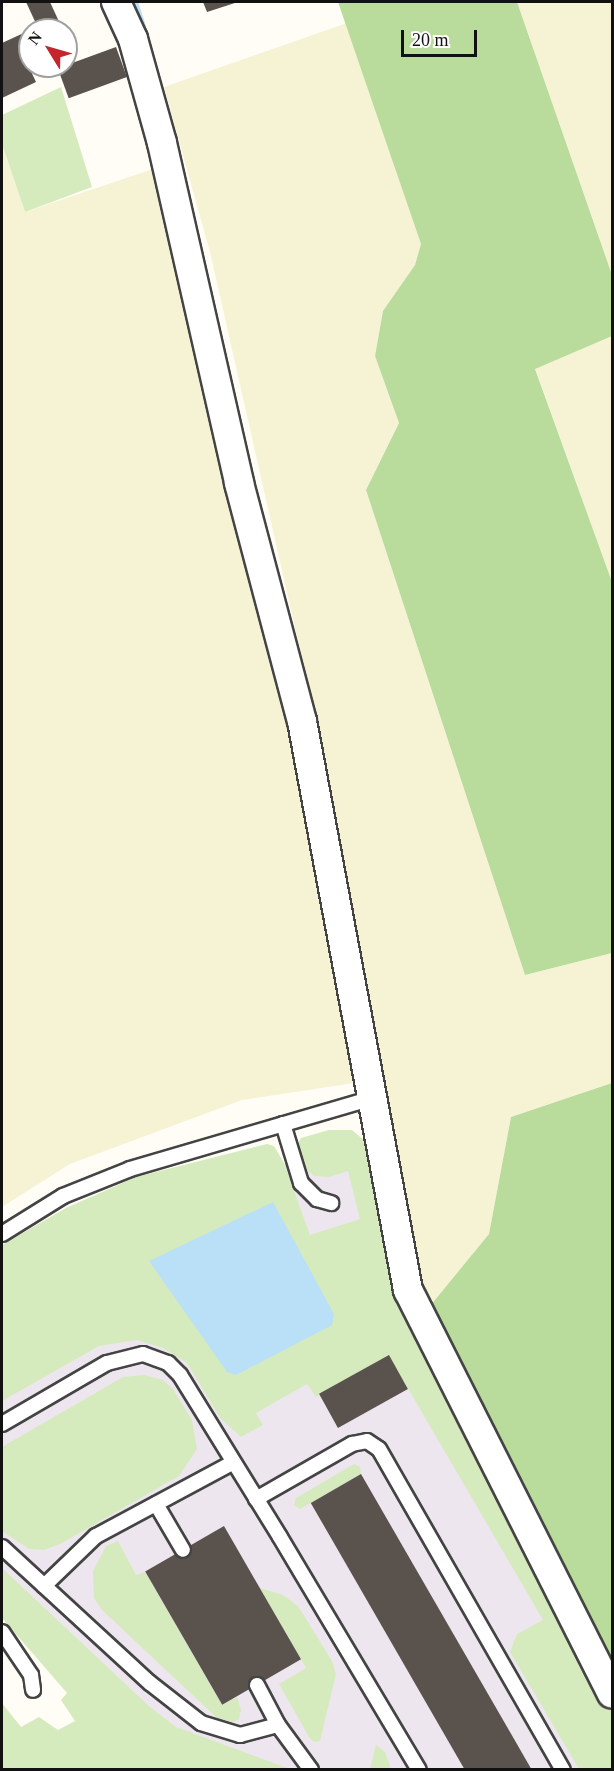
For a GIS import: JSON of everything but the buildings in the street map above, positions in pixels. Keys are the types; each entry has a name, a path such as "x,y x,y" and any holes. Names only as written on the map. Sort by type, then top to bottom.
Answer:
{"street":[{"path":"116,2 133,39 162,143 239,483 302,721 408,1290 612,1693"}],"lane":[{"path":"2,1234 63,1196 130,1169 373,1098"},
{"path":"283,1124 301,1184 317,1199 331,1203"},
{"path":"2,1424 106,1363 143,1354 168,1363 180,1375 256,1499 409,1763 418,1770"},
{"path":"256,1499 352,1444 368,1441 379,1449 563,1770"},
{"path":"44,1586 96,1536 232,1463"},
{"path":"156,1504 183,1550"},
{"path":"2,1547 150,1683 201,1723 240,1735 278,1725"},
{"path":"2,1632 31,1675 33,1690"},
{"path":"257,1685 278,1725 311,1770"}],"shaded area":[{"path":"517,2 612,2 612,275"},
{"path":"347,23 421,244 415,265 383,312 375,356 399,423 366,490 525,975 612,953 612,1083 511,1117 489,1234 430,1306 417,1285 326,765 210,252 164,87"},
{"path":"2,144 25,212 162,166 292,724 340,984 354,1083 242,1100 70,1164 2,1207"},
{"path":"612,336 612,582 535,368"},
{"path":"302,1157 351,1158 612,1769 175,1769 2,1604 2,1279"}],"green space":[{"path":"338,2 517,2 612,275 612,336 535,369 612,582 612,953 525,975 366,490 399,423 375,356 383,311 415,265 421,244"},
{"path":"61,87 92,187 25,212 2,144 2,115"},
{"path":"612,1083 612,1660 430,1306 489,1234 511,1117"},
{"path":"329,1130 352,1130 366,1142 389,1250 612,1709 612,1769 579,1769 510,1652 517,1634 543,1620 389,1356 316,1397 307,1384 256,1413 263,1425 241,1437 221,1419 187,1363 163,1348 137,1340 99,1346 2,1401 2,1245 66,1208 136,1177 267,1144 274,1146 284,1163 310,1235 360,1219 348,1171 329,1177 314,1176 307,1170 297,1145 301,1138"},
{"path":"144,1375 163,1380 173,1389 192,1420 197,1449 179,1476 62,1543 44,1550 29,1549 2,1531 2,1447 123,1377"},
{"path":"354,1464 360,1467 361,1474 300,1509 294,1505 296,1498"},
{"path":"118,1541 136,1575 145,1572 222,1705 237,1697 241,1710 239,1719 233,1722 218,1719 102,1610 94,1598 93,1571 106,1546"},
{"path":"2,1568 150,1707 176,1727 290,1769 2,1769 2,1703 21,1727 39,1717 58,1730 75,1721 61,1700 67,1693 2,1618"},
{"path":"260,1588 283,1595 298,1606 332,1661 336,1674 320,1741 314,1742 309,1737 279,1684 306,1668"},
{"path":"376,1745 385,1752 391,1769 370,1769"}],"water":[{"path":"273,1202 334,1314 332,1325 236,1375 227,1372 149,1261"}],"waterway":[{"path":"134,2 142,27"}]}
